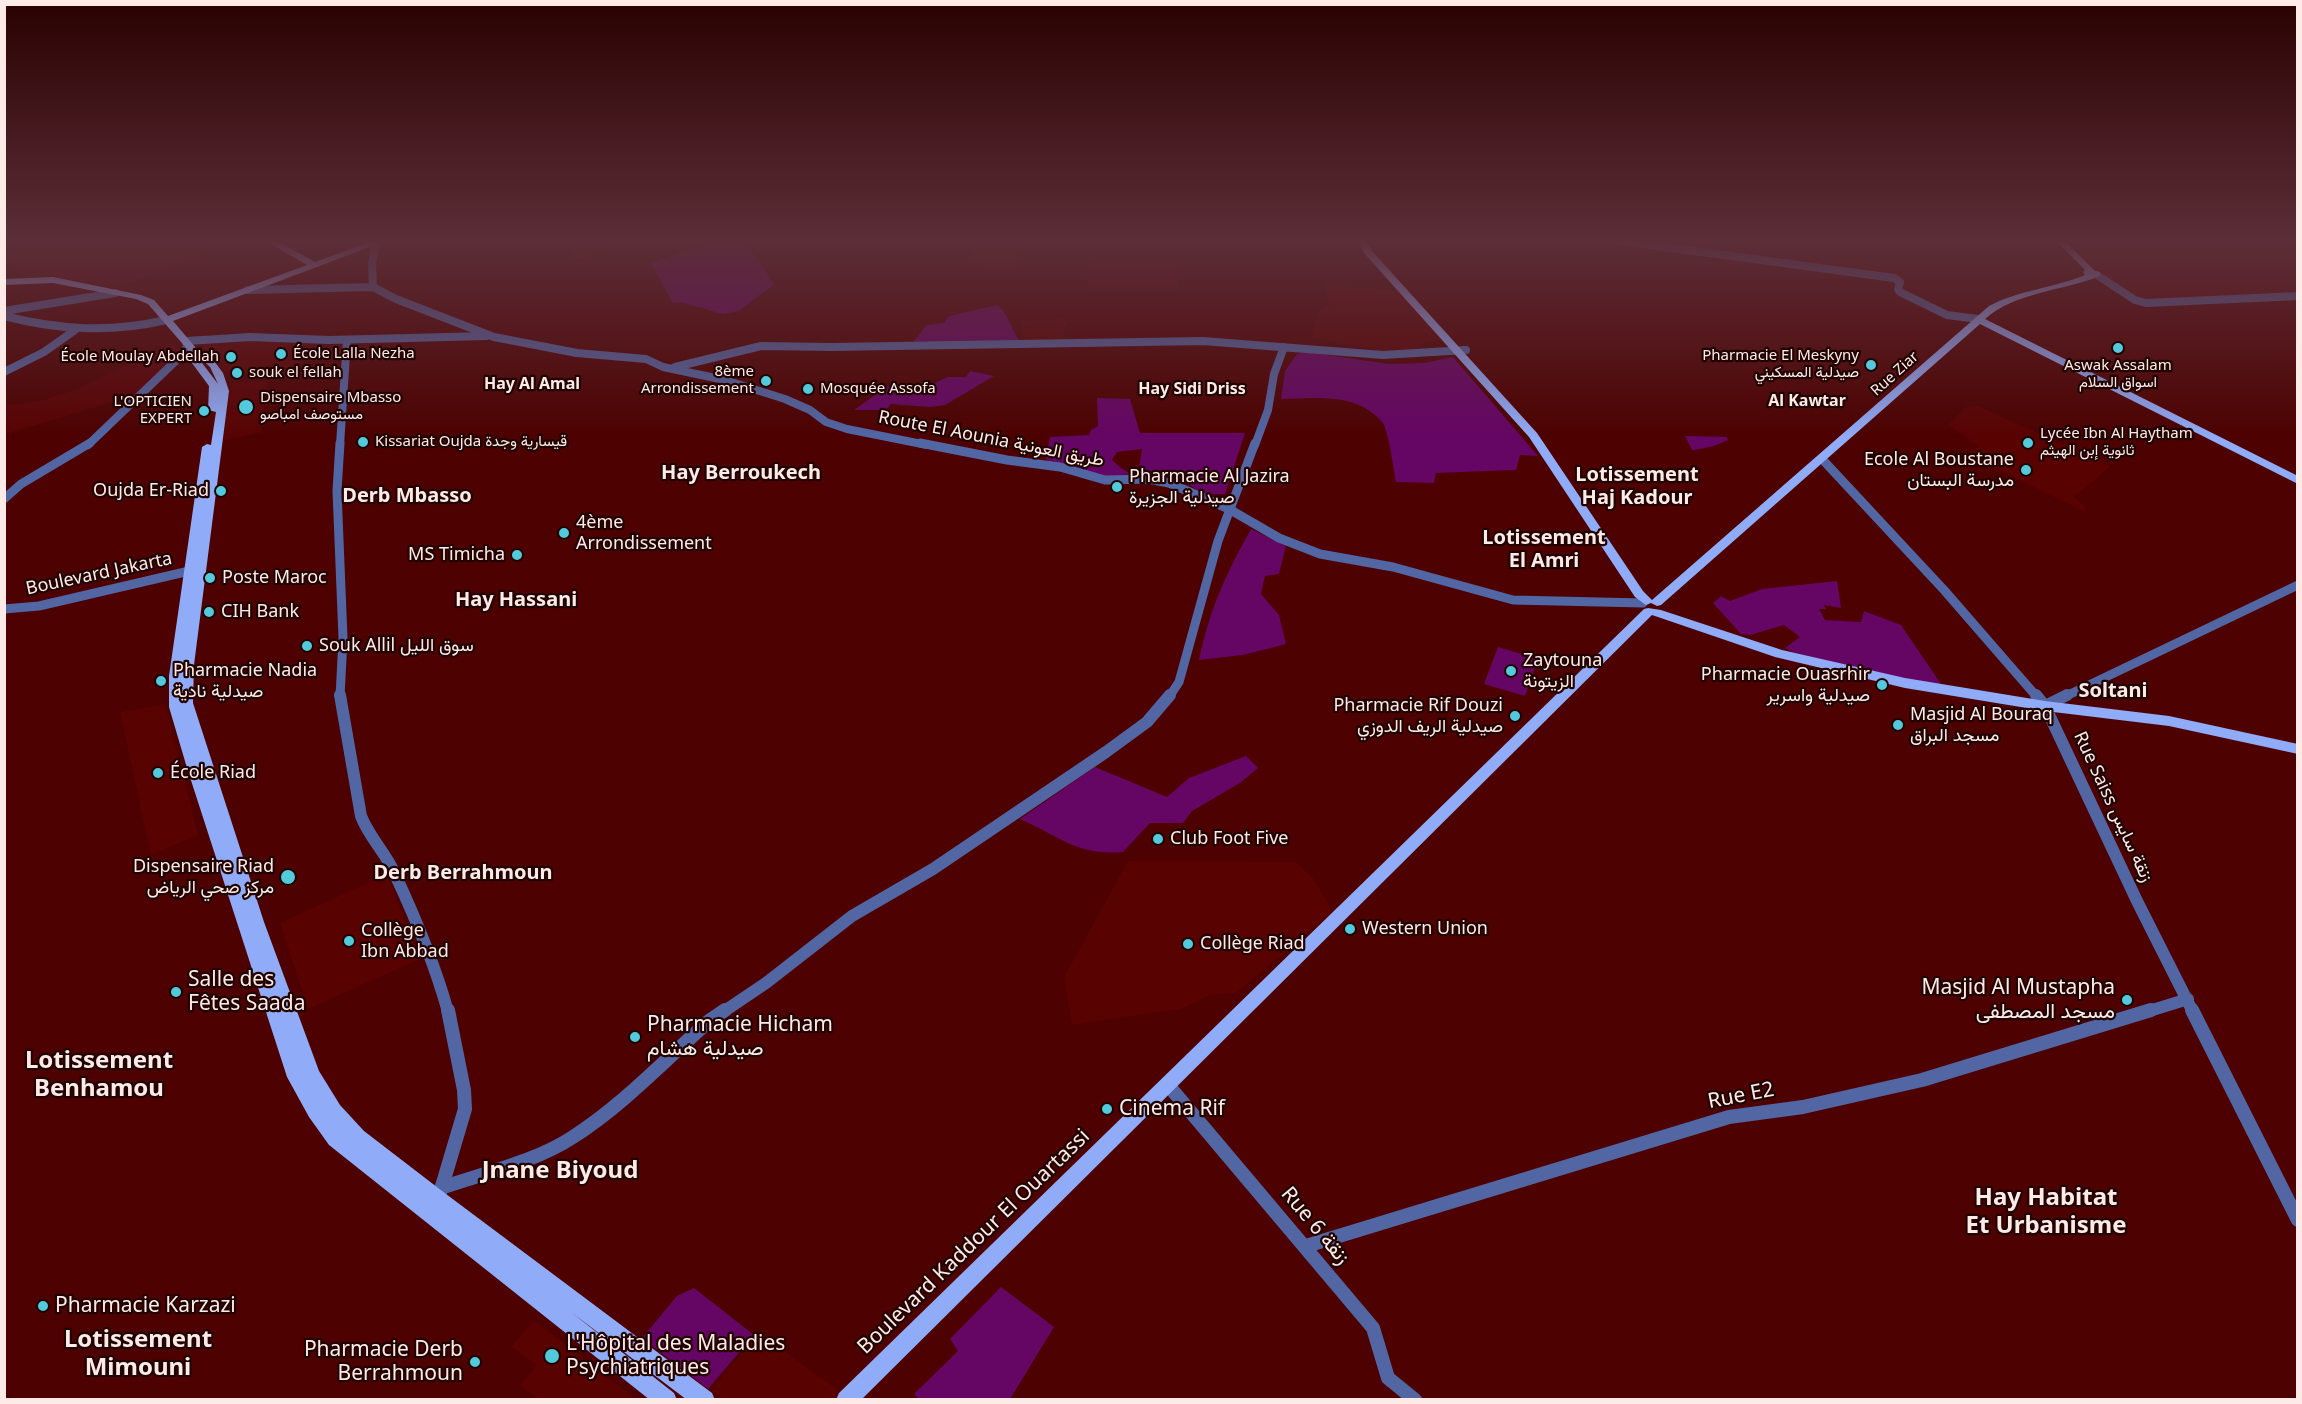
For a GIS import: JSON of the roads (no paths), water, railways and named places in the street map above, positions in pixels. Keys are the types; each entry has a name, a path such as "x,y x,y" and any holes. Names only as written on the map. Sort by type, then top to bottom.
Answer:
{"main road":[{"path":"155,307 190,346 200,351 218,372 224,386 196,570 176,676 176,707 218,844 296,1077 315,1111 335,1138 667,1400"},
{"path":"166,320 203,307"},
{"path":"1420,307 1461,350"},
{"path":"1424,307 1545,452 1639,594 1652,606"},
{"name":"Rue Ziar","path":"1652,606 1980,318 1999,307"},
{"path":"1980,318 2298,475"},
{"path":"2090,372 2298,481"},
{"path":"196,570 186,703 256,922 311,1074 334,1111 347,1126 705,1400"},
{"name":"Route El Aounia طريق العونية","path":"1652,606 1682,620 1780,654 1905,684 2045,706 2187,724 2298,749"},
{"name":"Boulevard Kaddour El Ouartassi","path":"846,1400 1652,606"}],"street":[{"path":"4,311 34,307"},
{"path":"415,307 494,337"},
{"path":"1929,307 1949,315 1980,318"},
{"path":"4,316 75,330 110,331 166,320"},
{"path":"4,372 44,352 75,330"},
{"path":"4,500 16,487 75,455 90,443 190,346 250,337 347,340 494,337"},
{"name":"Route El Aounia طريق العونية","path":"494,337 577,353 646,359 683,371 699,369 775,395 810,410 826,422 847,429 1007,460 1060,467 1105,480 1159,481 1229,509 1279,538 1320,555 1393,567 1513,600 1652,606"},
{"path":"347,340 337,525 343,638 340,695 357,802 367,831 393,870 439,978 464,1090 465,1109 462,1126 432,1216"},
{"path":"672,368 736,351 766,347 1203,341 1383,355 1461,350"},
{"path":"699,369 766,347"},
{"path":"440,1195 572,1138 611,1109 710,1021 773,978 852,916 979,840 1147,722 1164,706 1179,682 1229,509 1268,410 1276,368 1284,347"},
{"name":"Rue Saiss زنقة سايس","path":"1822,459 1990,640 2045,706 2137,901 2298,1220"},
{"name":"Boulevard Jakarta","path":"4,609 39,606 196,570"},
{"path":"2045,706 2298,585"},
{"name":"Rue E2","path":"1306,1246 1661,1136 1729,1118 1803,1107 1922,1080 2188,999"},
{"name":"Rue 6 زنقة","path":"1168,1085 1373,1328 1379,1340 1386,1375 1390,1381 1415,1400"}],"place":[{"name":"Aswak Assalam اسواق السلام","path":"2118,348"},
{"name":"École Lalla Nezha","path":"281,354"},
{"name":"École Moulay Abdellah","path":"231,357"},
{"name":"Pharmacie El Meskyny صيدلية المسكيني","path":"1871,365"},
{"name":"souk el fellah","path":"237,373"},
{"name":"8ème Arrondissement","path":"766,381"},
{"name":"Mosquée Assofa","path":"808,389"},
{"name":"Dispensaire Mbasso مستوصف امباصو","path":"246,407"},
{"name":"L'OPTICIEN EXPERT","path":"204,411"},
{"name":"Kissariat Oujda قيسارية وجدة","path":"363,442"},
{"name":"Lycée Ibn Al Haytham ثانوية إبن الهيثم","path":"2028,443"},
{"name":"Ecole Al Boustane مدرسة البستان","path":"2026,470"},
{"name":"Pharmacie Al Jazira صيدلية الجزيرة","path":"1117,487"},
{"name":"Oujda Er-Riad","path":"221,491"},
{"name":"4ème Arrondissement","path":"564,533"},
{"name":"MS Timicha","path":"517,555"},
{"name":"Poste Maroc","path":"210,578"},
{"name":"CIH Bank","path":"209,612"},
{"name":"Souk Allil سوق الليل","path":"307,646"},
{"name":"Zaytouna الزيتونة","path":"1511,671"},
{"name":"Pharmacie Nadia صيدلية نادية","path":"161,681"},
{"name":"Pharmacie Ouasrhir صيدلية واسرير","path":"1882,685"},
{"name":"Pharmacie Rif Douzi صيدلية الريف الدوزي","path":"1515,716"},
{"name":"Masjid Al Bouraq مسجد البراق","path":"1898,725"},
{"name":"École Riad","path":"158,773"},
{"name":"Club Foot Five","path":"1158,839"},
{"name":"Dispensaire Riad مركز صحي الرياض","path":"288,877"},
{"name":"Western Union","path":"1350,929"},
{"name":"Collège Ibn Abbad","path":"349,941"},
{"name":"Collège Riad","path":"1188,944"},
{"name":"Salle des Fêtes Saada","path":"176,992"},
{"name":"Masjid Al Mustapha مسجد المصطفى","path":"2127,1000"},
{"name":"Pharmacie Hicham صيدلية هشام","path":"635,1037"},
{"name":"Cinema Rif","path":"1107,1109"},
{"name":"Pharmacie Karzazi","path":"43,1306"},
{"name":"L'Hôpital des Maladies Psychiatriques","path":"552,1356"},
{"name":"Pharmacie Derb Berrahmoun","path":"475,1362"}],"district":[{"name":"Hay Al Amal","path":"532,384"},
{"name":"Hay Sidi Driss","path":"1192,389"},
{"name":"Al Kawtar","path":"1807,401"},
{"name":"Hay Berroukech","path":"741,473"},
{"name":"Lotissement Haj Kadour","path":"1637,486"},
{"name":"Derb Mbasso","path":"407,496"},
{"name":"Lotissement El Amri","path":"1544,550"},
{"name":"Hay Hassani","path":"516,600"},
{"name":"Soltani","path":"2113,691"},
{"name":"Derb Berrahmoun","path":"463,873"},
{"name":"Lotissement Benhamou","path":"99,1075"},
{"name":"Jnane Biyoud","path":"560,1171"},
{"name":"Hay Habitat Et Urbanisme","path":"2046,1212"},
{"name":"Lotissement Mimouni","path":"138,1354"}]}
